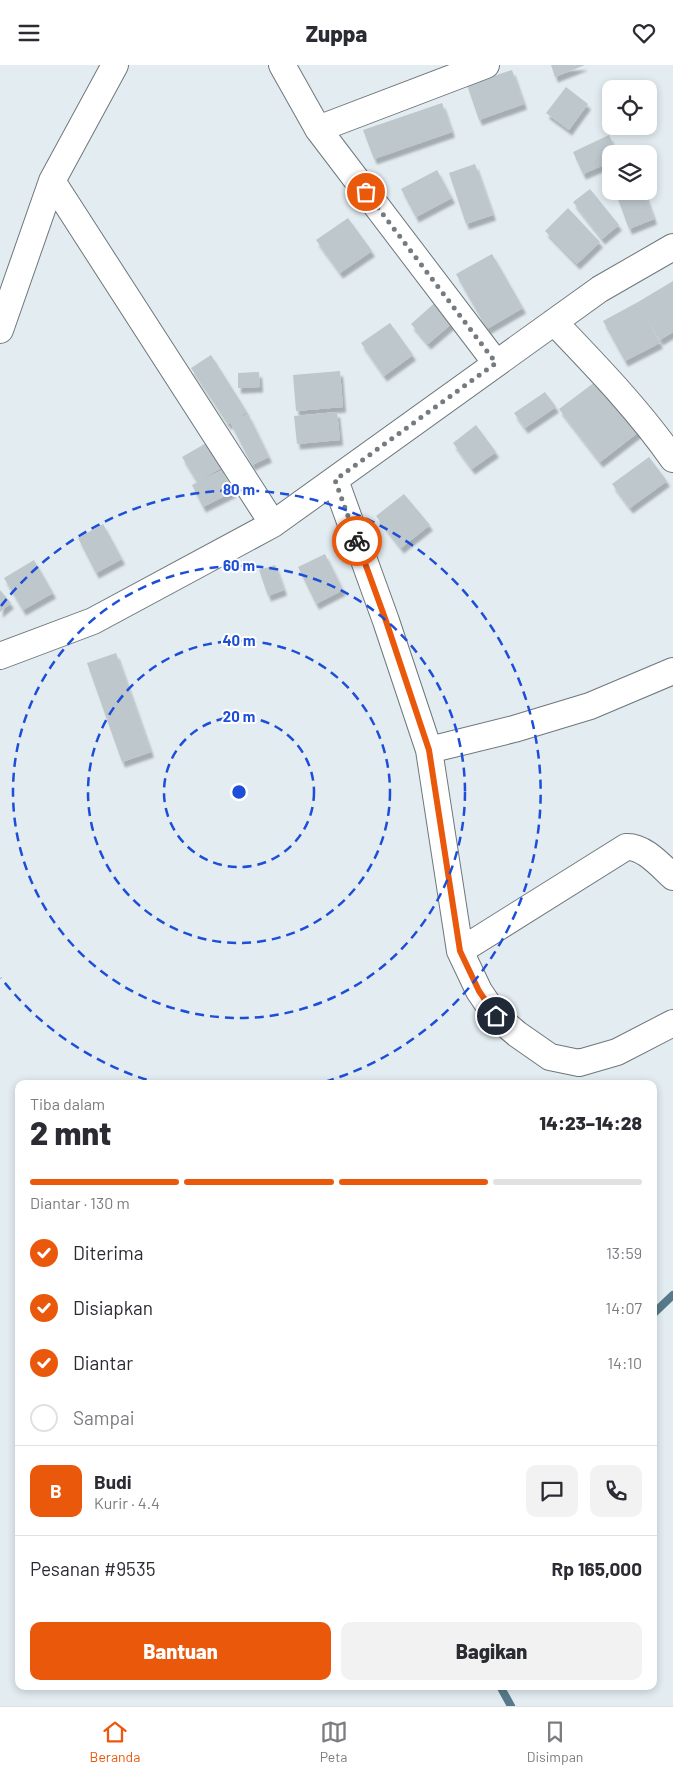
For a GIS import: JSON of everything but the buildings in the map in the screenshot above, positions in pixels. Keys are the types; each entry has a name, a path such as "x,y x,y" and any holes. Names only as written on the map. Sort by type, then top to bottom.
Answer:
{"street":[{"path":"0,330 52,181 115,65"},
{"path":"282,65 318,129 496,363"},
{"path":"318,129 486,65"},
{"path":"52,181 273,524"},
{"path":"0,656 93,621 273,524 600,289 673,247"},
{"path":"554,322 610,380 654,432 673,459"},
{"path":"335,480 386,621 429,750 460,951 479,991 496,1016 517,1034 550,1057 579,1063 617,1052 673,1023"},
{"path":"429,750 514,729 590,707 670,680"},
{"path":"460,951 626,847 634,846 645,853 673,877"}],"waterway":[{"path":"657,1310 673,1295"},
{"path":"502,1690 511,1706"}],"way so far":[{"path":"357,541 335,480 496,363 366,192"}],"route":[{"path":"357,541 429,750 460,951 479,991 496,1016"}]}
